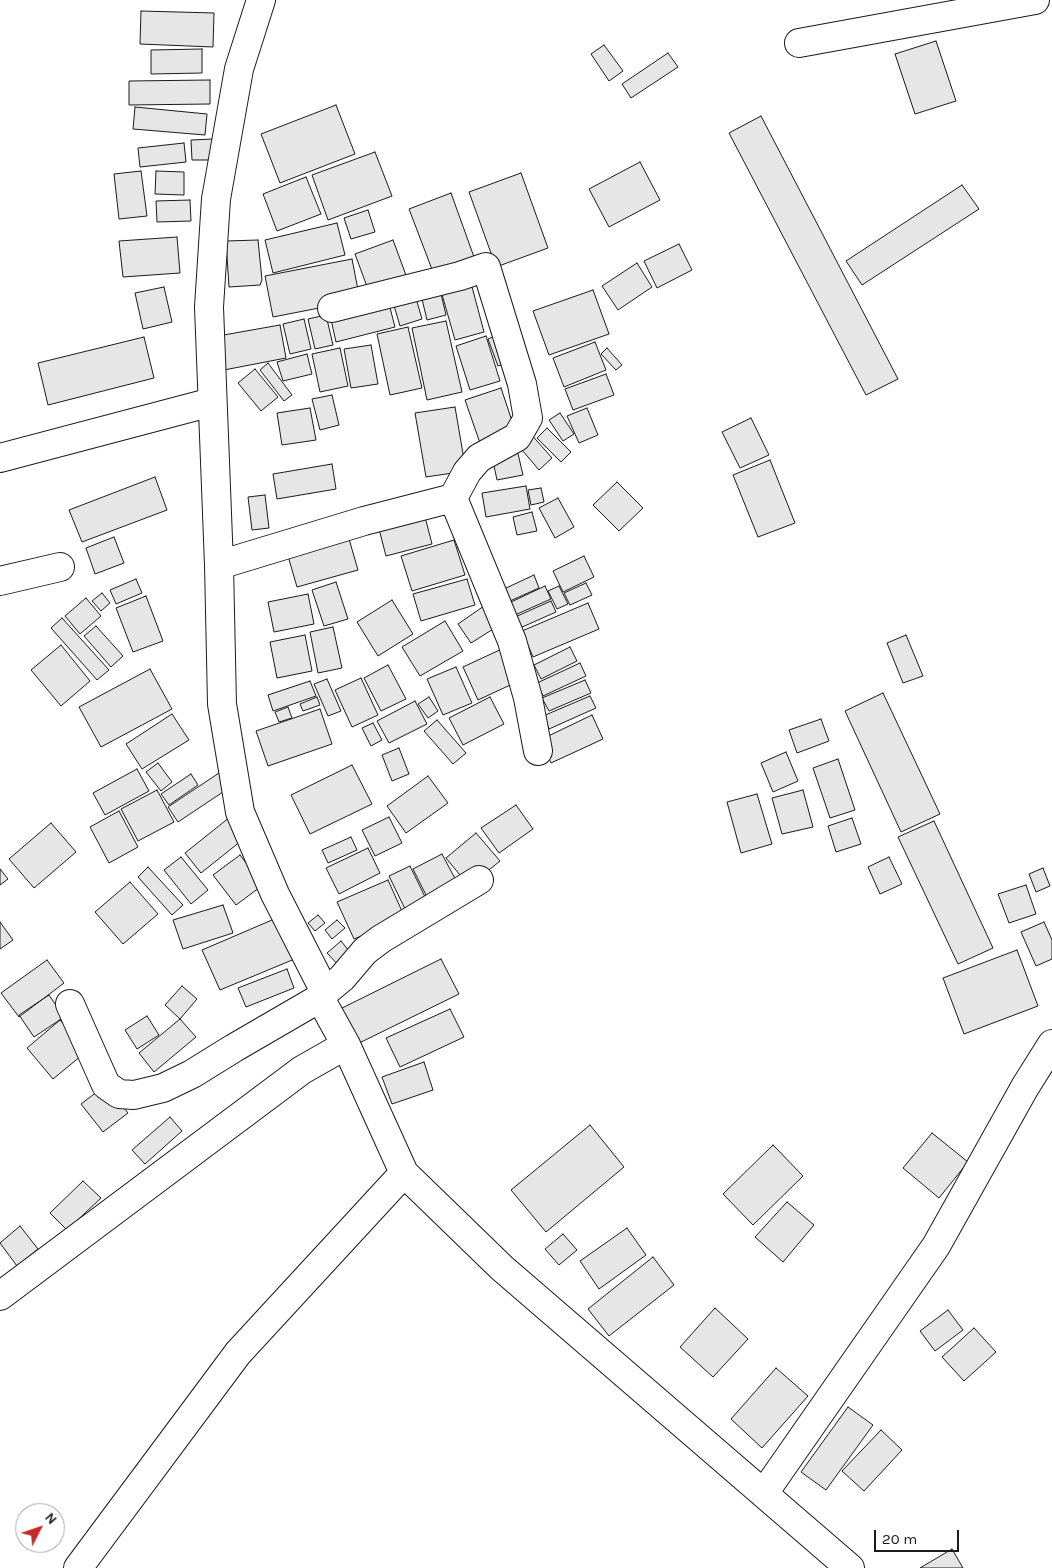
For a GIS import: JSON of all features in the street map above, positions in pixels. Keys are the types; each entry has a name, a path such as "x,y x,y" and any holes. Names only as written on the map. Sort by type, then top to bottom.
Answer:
{"street":[{"path":"261,0 239,69 216,199 209,307 219,565 222,704 240,812 275,894 404,1173 502,1268 850,1568"},
{"path":"799,43 1035,0"},
{"path":"219,565 364,521 453,498 467,472 480,458 517,437 528,418 522,384 486,267 460,276 332,308"},
{"path":"0,458 212,402"},
{"path":"453,498 512,641 528,698 538,751"},
{"path":"0,581 60,567"},
{"path":"70,1004 106,1085 119,1094 134,1095 163,1088 192,1074 323,995 342,978 365,951 381,939 480,880"},
{"path":"764,1493 936,1246 1025,1087 1052,1044"},
{"path":"0,1296 302,1070 346,1045"},
{"path":"78,1568 238,1353 404,1173"}],"building":[{"path":"141,11 214,13 213,47 140,44"},
{"path":"936,41 956,101 915,114 895,54"},
{"path":"604,45 623,71 609,81 591,54"},
{"path":"202,49 202,73 151,74 151,50"},
{"path":"668,53 678,67 631,98 622,84"},
{"path":"210,80 210,104 129,105 129,81"},
{"path":"336,105 355,154 280,183 261,134"},
{"path":"135,107 207,114 205,135 133,129"},
{"path":"761,116 898,379 866,395 729,133"},
{"path":"213,139 213,160 192,160 191,140"},
{"path":"184,143 186,162 140,167 138,148"},
{"path":"375,152 392,196 328,220 312,175"},
{"path":"640,162 660,200 609,227 589,189"},
{"path":"141,171 147,216 119,219 114,174"},
{"path":"156,171 184,172 184,195 155,194"},
{"path":"521,173 548,248 496,267 469,192"},
{"path":"306,177 321,214 277,231 263,194"},
{"path":"962,185 979,209 862,285 846,261"},
{"path":"451,193 474,257 433,272 409,209"},
{"path":"190,200 191,221 157,222 156,201"},
{"path":"368,210 375,232 351,239 344,218"},
{"path":"337,223 345,255 273,273 265,240"},
{"path":"177,237 180,273 123,277 119,241"},
{"path":"258,240 262,280 260,285 229,287 226,241"},
{"path":"393,240 407,278 369,292 355,254"},
{"path":"679,244 692,270 657,288 644,261"},
{"path":"352,259 360,300 273,317 265,276"},
{"path":"637,263 652,287 618,310 602,286"},
{"path":"471,283 484,332 455,340 441,291"},
{"path":"164,287 172,322 143,329 135,293"},
{"path":"593,290 609,334 549,355 533,311"},
{"path":"441,294 446,315 427,320 422,299"},
{"path":"415,295 422,319 400,326 393,302"},
{"path":"388,300 395,327 336,342 330,315"},
{"path":"326,315 333,345 315,349 308,319"},
{"path":"304,319 311,349 290,354 283,324"},
{"path":"446,321 462,392 427,400 412,328"},
{"path":"280,325 286,358 224,370 218,336"},
{"path":"408,327 422,388 390,395 377,334"},
{"path":"502,333 512,361 498,366 488,339"},
{"path":"486,336 500,381 470,390 456,346"},
{"path":"144,337 154,378 48,405 38,363"},
{"path":"595,342 606,370 564,387 553,358"},
{"path":"371,345 378,384 351,388 344,349"},
{"path":"340,348 348,386 320,392 312,354"},
{"path":"607,348 622,365 616,370 601,354"},
{"path":"307,354 312,374 283,381 277,362"},
{"path":"268,363 292,395 284,401 260,370"},
{"path":"255,369 278,397 261,411 238,383"},
{"path":"606,374 614,395 573,410 565,389"},
{"path":"501,388 515,430 480,443 465,400"},
{"path":"332,395 339,425 320,430 312,399"},
{"path":"455,407 466,471 426,477 415,413"},
{"path":"310,408 316,440 282,445 277,413"},
{"path":"587,408 598,435 579,443 567,416"},
{"path":"560,413 574,434 563,441 549,420"},
{"path":"751,418 769,455 740,468 722,432"},
{"path":"547,428 571,452 561,462 537,438"},
{"path":"530,433 552,458 539,470 517,444"},
{"path":"515,441 523,475 497,480 490,447"},
{"path":"770,460 795,523 758,537 733,475"},
{"path":"332,464 336,489 277,499 273,474"},
{"path":"155,477 167,510 82,542 69,510"},
{"path":"617,482 643,508 619,531 593,505"},
{"path":"526,486 530,509 486,517 482,493"},
{"path":"541,488 544,502 531,505 528,490"},
{"path":"265,495 269,528 252,530 248,497"},
{"path":"558,498 574,527 555,538 539,508"},
{"path":"532,512 537,531 517,535 513,517"},
{"path":"424,513 432,544 386,556 378,525"},
{"path":"347,532 358,570 297,587 286,549"},
{"path":"114,537 124,563 95,574 86,548"},
{"path":"454,540 465,575 412,591 401,556"},
{"path":"584,556 594,577 563,592 553,571"},
{"path":"534,575 539,588 510,601 504,589"},
{"path":"136,579 142,593 116,604 110,590"},
{"path":"467,579 475,605 421,621 413,594"},
{"path":"336,582 348,619 324,626 312,590"},
{"path":"586,583 592,595 570,605 564,593"},
{"path":"545,586 551,599 515,615 509,603"},
{"path":"559,586 568,604 557,609 548,591"},
{"path":"102,593 110,603 101,611 92,601"},
{"path":"308,594 314,624 274,632 268,602"},
{"path":"146,596 163,641 133,652 116,608"},
{"path":"86,598 101,616 80,634 65,616"},
{"path":"392,600 413,634 378,656 357,622"},
{"path":"551,601 556,612 520,628 515,617"},
{"path":"588,603 599,629 533,657 522,631"},
{"path":"484,606 498,626 471,643 458,624"},
{"path":"62,618 109,670 97,680 51,628"},
{"path":"445,621 463,651 420,676 402,647"},
{"path":"96,626 123,656 111,667 84,636"},
{"path":"333,627 342,668 318,673 310,632"},
{"path":"305,635 312,671 277,678 270,642"},
{"path":"906,635 923,676 903,683 887,643"},
{"path":"61,645 90,681 61,706 31,670"},
{"path":"506,647 521,680 478,700 463,667"},
{"path":"570,647 577,661 541,679 534,665"},
{"path":"580,663 586,676 543,696 537,683"},
{"path":"388,665 406,699 381,711 364,678"},
{"path":"456,667 472,703 443,715 427,679"},
{"path":"150,669 172,709 101,747 79,707"},
{"path":"361,678 378,715 352,727 335,690"},
{"path":"327,679 341,711 328,716 314,684"},
{"path":"585,680 591,693 549,711 542,698"},
{"path":"310,681 316,696 273,711 268,695"},
{"path":"883,693 940,814 901,832 845,711"},
{"path":"590,696 596,708 549,729 543,716"},
{"path":"317,697 320,705 303,711 300,704"},
{"path":"429,697 438,711 428,718 418,704"},
{"path":"490,697 504,724 463,745 449,718"},
{"path":"415,701 427,724 389,743 377,721"},
{"path":"288,707 292,718 279,722 275,712"},
{"path":"320,709 332,744 268,766 256,731"},
{"path":"172,714 189,740 142,769 126,744"},
{"path":"592,715 603,739 551,763 540,740"},
{"path":"821,719 829,741 797,753 789,730"},
{"path":"437,720 466,753 453,764 424,731"},
{"path":"373,723 382,740 371,746 362,728"},
{"path":"399,748 409,774 392,781 382,755"},
{"path":"786,752 798,781 773,792 761,763"},
{"path":"838,759 855,810 830,818 813,768"},
{"path":"158,763 172,782 161,791 146,772"},
{"path":"352,765 372,804 310,834 291,795"},
{"path":"137,769 149,791 105,815 93,793"},
{"path":"219,773 229,788 178,822 168,807"},
{"path":"191,774 198,785 169,805 161,794"},
{"path":"428,776 448,803 406,833 387,806"},
{"path":"157,790 174,822 138,841 121,809"},
{"path":"803,790 813,827 782,834 772,798"},
{"path":"757,794 772,844 741,853 727,802"},
{"path":"516,805 533,829 499,853 481,828"},
{"path":"119,811 138,847 109,863 90,827"},
{"path":"230,817 246,837 201,873 185,853"},
{"path":"389,817 402,843 375,856 362,830"},
{"path":"852,818 861,844 836,852 828,826"},
{"path":"934,821 993,948 958,964 898,837"},
{"path":"51,823 76,852 34,888 9,859"},
{"path":"476,833 500,861 469,886 446,858"},
{"path":"351,837 357,850 328,863 322,850"},
{"path":"368,848 380,873 339,894 326,868"},
{"path":"442,854 461,890 431,905 413,869"},
{"path":"240,855 263,885 236,905 213,875"},
{"path":"181,857 208,890 191,904 164,870"},
{"path":"889,857 902,884 880,894 868,867"},
{"path":"410,866 429,905 408,915 389,876"},
{"path":"148,867 183,905 172,915 138,877"},
{"path":"1043,868 1050,886 1036,892 1029,874"},
{"path":"0,869 8,879 0,885"},
{"path":"388,880 405,918 354,939 337,902"},
{"path":"130,882 158,914 123,944 95,912"},
{"path":"1026,885 1036,914 1009,923 998,894"},
{"path":"223,905 233,933 183,949 173,920"},
{"path":"318,915 325,923 315,931 308,923"},
{"path":"279,917 297,958 220,990 202,950"},
{"path":"337,920 345,928 332,939 325,930"},
{"path":"0,922 13,940 0,949"},
{"path":"1044,922 1052,940 1052,959 1036,966 1021,932"},
{"path":"341,941 354,957 341,968 327,953"},
{"path":"1017,950 1038,1006 964,1034 943,978"},
{"path":"441,959 459,994 349,1048 332,1013"},
{"path":"47,960 64,983 19,1017 1,993"},
{"path":"287,969 294,988 246,1007 238,988"},
{"path":"182,986 197,999 180,1019 165,1005"},
{"path":"49,995 64,1017 34,1037 19,1015"},
{"path":"450,1009 464,1037 400,1067 386,1038"},
{"path":"147,1016 159,1035 137,1049 125,1030"},
{"path":"180,1019 196,1037 154,1072 139,1053"},
{"path":"60,1020 87,1051 53,1079 27,1048"},
{"path":"424,1062 433,1090 392,1104 382,1077"},
{"path":"106,1085 128,1113 103,1132 81,1104"},
{"path":"170,1117 182,1131 145,1164 132,1150"},
{"path":"590,1125 624,1167 546,1232 511,1190"},
{"path":"932,1133 968,1162 939,1198 903,1168"},
{"path":"773,1145 803,1176 753,1225 723,1194"},
{"path":"83,1181 101,1198 67,1230 50,1213"},
{"path":"787,1202 814,1225 783,1262 755,1237"},
{"path":"20,1226 38,1249 17,1266 0,1243"},
{"path":"627,1228 646,1255 599,1289 580,1261"},
{"path":"563,1234 577,1250 559,1265 545,1249"},
{"path":"653,1257 674,1285 609,1336 588,1309"},
{"path":"715,1308 748,1339 713,1377 680,1347"},
{"path":"948,1310 963,1330 935,1351 920,1331"},
{"path":"974,1328 996,1352 964,1381 942,1357"},
{"path":"776,1368 808,1396 762,1448 731,1419"},
{"path":"848,1407 873,1425 826,1490 801,1472"},
{"path":"881,1430 902,1450 864,1491 842,1471"},
{"path":"952,1549 963,1568 920,1568"}]}
